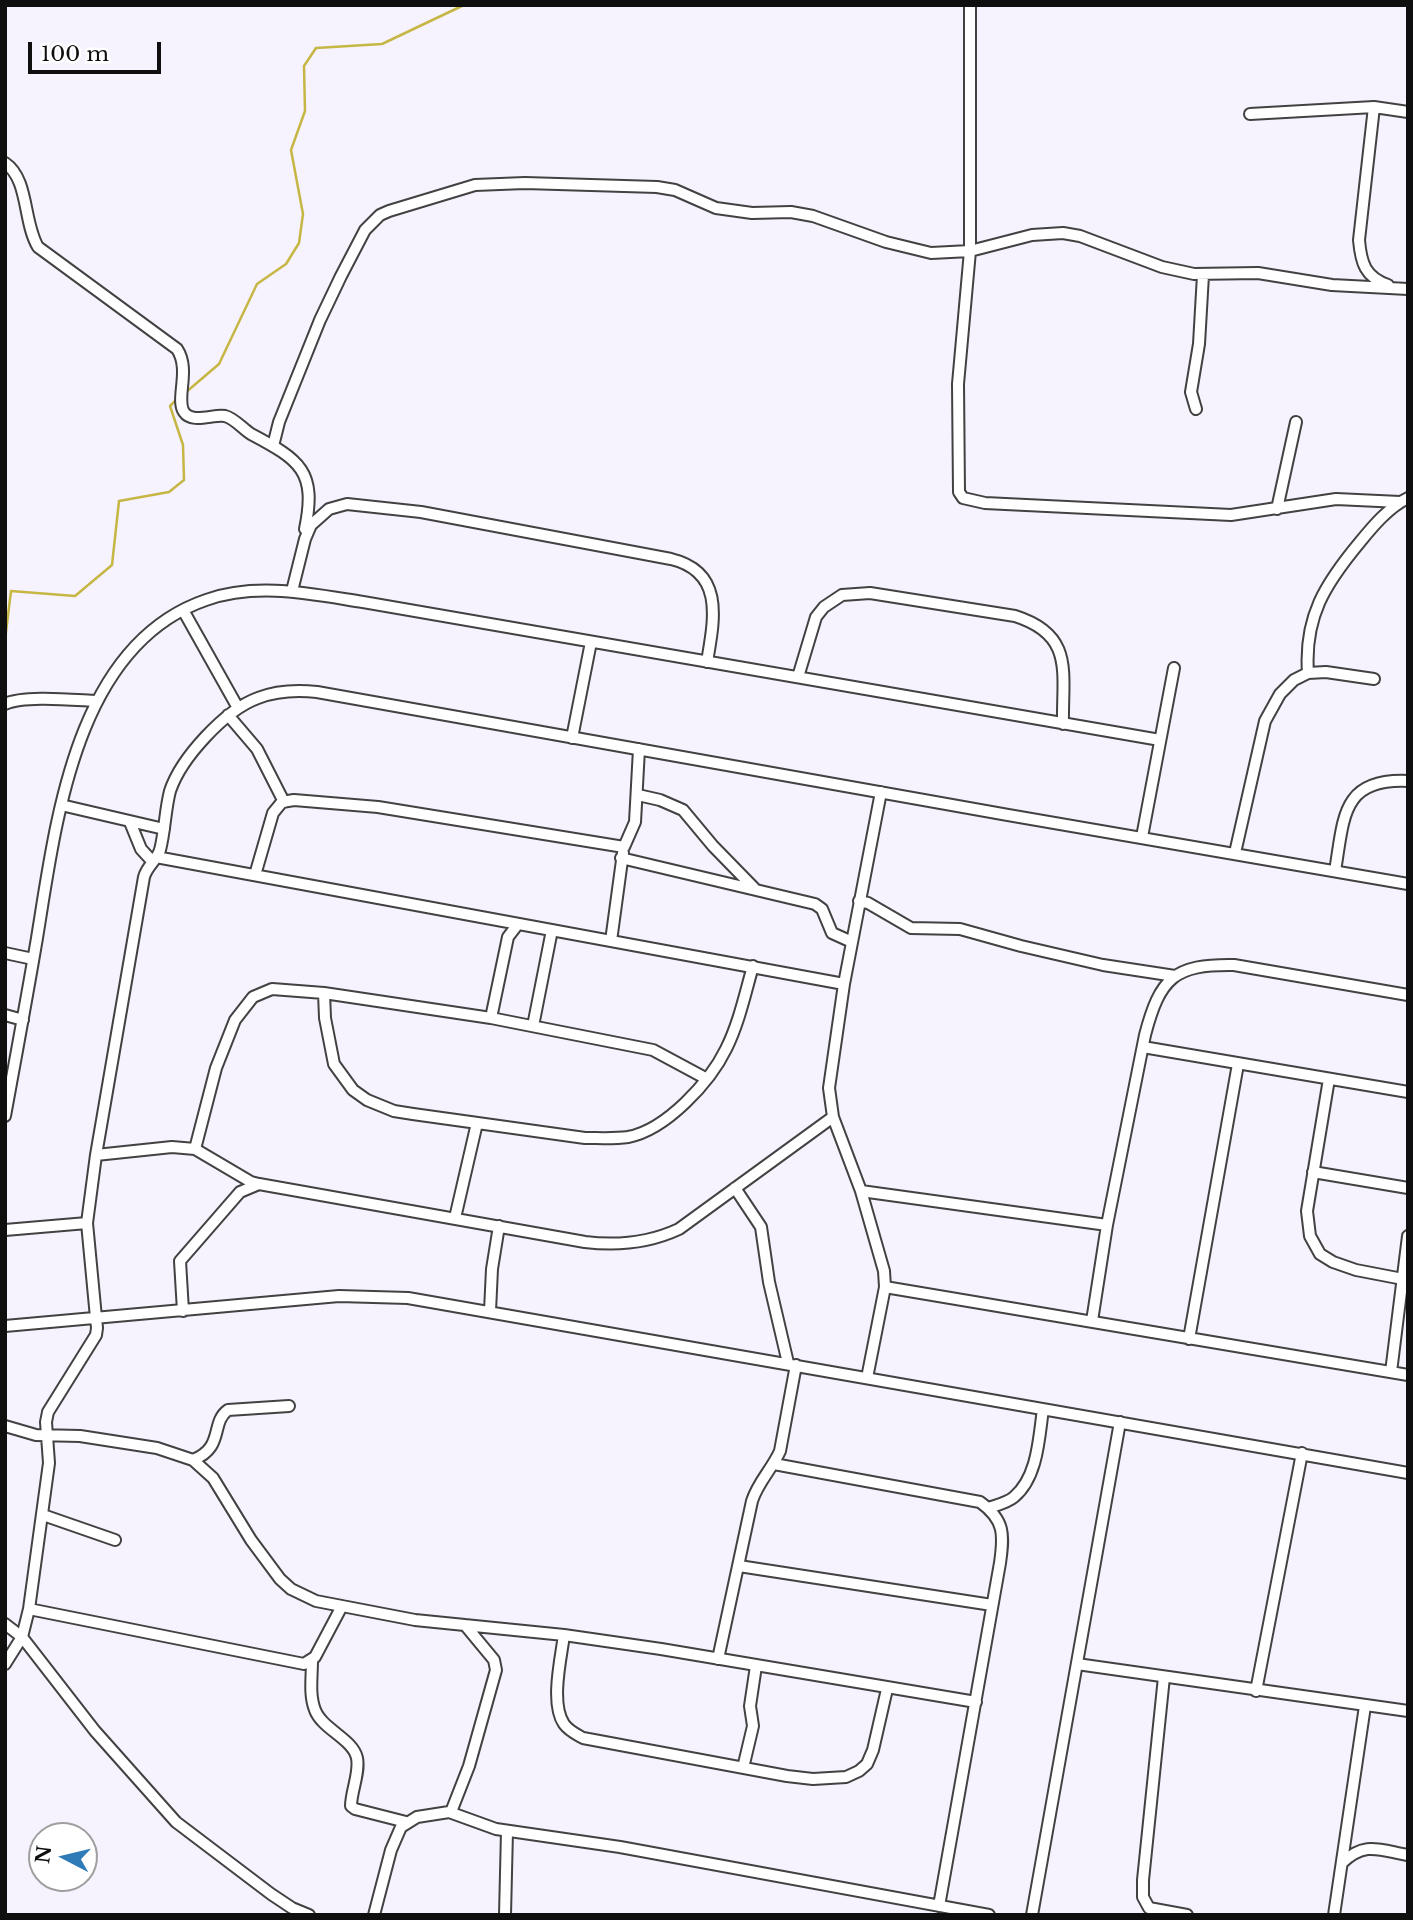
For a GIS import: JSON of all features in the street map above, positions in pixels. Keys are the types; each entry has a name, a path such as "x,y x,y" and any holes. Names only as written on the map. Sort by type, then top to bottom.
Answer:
{"street":[{"path":"970,5 970,250 958,384 959,492 963,498 985,503 1208,515 1251,513 1336,499 1404,500"},
{"path":"1250,114 1374,107 1408,112"},
{"path":"1374,107 1359,240 1361,259 1366,271 1376,281 1402,288"},
{"path":"5,163 17,174 32,235 38,247 177,349 183,364 184,412 189,417 196,418 230,418 298,464 310,488 305,539"},
{"path":"273,446 279,422 320,320 365,230 388,211 457,189 501,183 657,187 675,190 716,208 752,213 791,212 813,216 915,250 943,253 970,250 1032,235 1063,233 1080,236 1162,267 1203,275 1258,273 1332,285 1402,288"},
{"path":"1196,409 1191,391 1199,344 1203,275"},
{"path":"1277,509 1296,422"},
{"path":"1308,673 1308,635 1326,586 1368,533 1404,500"},
{"path":"292,591 305,539 311,525 321,514 336,506 358,503 421,512 682,562 691,566 700,574 713,598 708,662"},
{"path":"5,1116 61,805 75,755 96,701 110,678 146,635 183,610 205,600 250,591 292,591 363,601 1160,740"},
{"path":"798,677 816,617 824,607 842,595 870,593 1015,616 1035,624 1058,645 1063,662 1063,724"},
{"path":"183,610 233,712 257,749 284,802"},
{"path":"572,737 591,642"},
{"path":"1142,837 1174,667"},
{"path":"1235,853 1265,721 1280,695 1294,680 1308,673 1326,672 1374,679"},
{"path":"5,1664 22,1637 29,1609 49,1463 46,1422 48,1412 96,1335 98,1319 88,1223 96,1155 144,877 147,867 159,853 174,783 198,746 233,712 258,698 273,694 317,692 1408,884"},
{"path":"5,704 29,699 96,701"},
{"path":"611,941 623,852 635,822 639,749"},
{"path":"1335,871 1347,810 1355,795 1387,780 1408,781"},
{"path":"867,1378 885,1287 884,1271 861,1191 833,1117 829,1088 844,984 881,792"},
{"path":"638,794 683,810 754,888"},
{"path":"255,875 269,821 284,802 294,800 378,807 623,852 819,906 832,933 852,943"},
{"path":"61,805 164,829"},
{"path":"130,822 136,839 154,859 255,875 844,984"},
{"path":"859,901 868,903 911,928 960,929 1103,965 1175,976"},
{"path":"491,1018 508,937 518,924"},
{"path":"533,1026 552,930"},
{"path":"5,954 33,959"},
{"path":"1092,1321 1107,1225 1151,1012 1159,995 1175,976 1191,967 1234,965 1408,995"},
{"path":"324,993 334,1064 340,1076 359,1096 394,1111 585,1139 629,1137 648,1130 678,1109 707,1079 726,1050 753,966"},
{"path":"195,1149 223,1044 247,1002 259,993 272,989 324,993 533,1026 653,1051 707,1079"},
{"path":"5,1015 23,1020"},
{"path":"1143,1047 1408,1092"},
{"path":"1189,1339 1238,1064"},
{"path":"1329,1079 1307,1218 1310,1237 1325,1258 1348,1268 1405,1280"},
{"path":"96,1155 172,1147 195,1149 259,1184 585,1242 616,1244 652,1240 679,1229 833,1117"},
{"path":"455,1218 477,1123"},
{"path":"1313,1172 1408,1188"},
{"path":"183,1311 180,1261 236,1196 259,1184"},
{"path":"718,1659 754,1492 780,1451 792,1364 769,1282 763,1233 735,1188"},
{"path":"861,1191 1107,1225"},
{"path":"5,1230 88,1223"},
{"path":"490,1311 492,1269 499,1226"},
{"path":"1391,1372 1405,1280 1408,1236"},
{"path":"885,1287 1408,1375"},
{"path":"5,1326 339,1296 408,1298 1408,1472"},
{"path":"193,1460 212,1446 222,1417 228,1410 289,1406"},
{"path":"988,1508 1013,1498 1030,1475 1043,1409"},
{"path":"1032,1915 1120,1422"},
{"path":"5,1426 36,1435 62,1434 114,1440 170,1451 193,1460 213,1478 251,1541 279,1579 304,1597 386,1615 564,1634 976,1702"},
{"path":"1256,1691 1302,1453"},
{"path":"774,1464 980,1502 1000,1523 1004,1536 939,1906"},
{"path":"43,1515 115,1540"},
{"path":"738,1566 992,1605"},
{"path":"342,1606 312,1661 312,1697 315,1712 324,1724 352,1748 357,1758 351,1806 355,1810 406,1822"},
{"path":"29,1609 300,1663 312,1661"},
{"path":"5,1624 22,1637 95,1731 176,1822 271,1894 309,1915"},
{"path":"451,1812 470,1766 496,1670 494,1660 465,1625"},
{"path":"564,1634 557,1687 558,1703 564,1724 573,1732 583,1738 743,1768 813,1779 846,1777 859,1771 867,1764 873,1750 887,1689"},
{"path":"1077,1664 1408,1712"},
{"path":"743,1768 753,1726 750,1706 756,1666"},
{"path":"1164,1677 1145,1850 1143,1897 1149,1908 1187,1915"},
{"path":"1334,1915 1366,1706"},
{"path":"373,1915 399,1830 406,1822 420,1816 451,1812 490,1827 620,1847 989,1915"},
{"path":"505,1915 507,1830"},
{"path":"1342,1863 1350,1855 1363,1849 1408,1855"}],"waterway":[{"path":"185,393 219,364 257,284 286,264 299,243 303,214 291,150 305,111 304,66 316,48 382,44 464,5"},
{"path":"5,640 11,591 75,596 112,565 119,501 169,492 184,480 183,445 170,406 177,399"}]}
